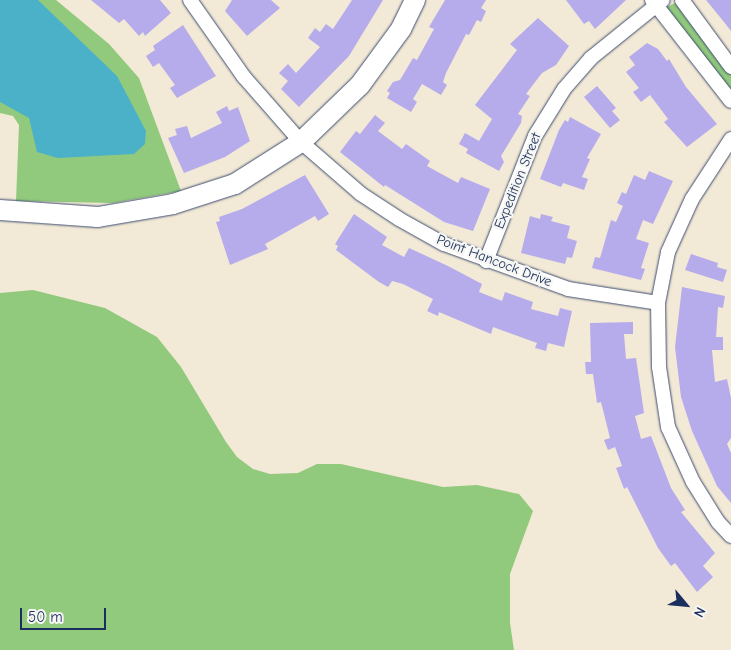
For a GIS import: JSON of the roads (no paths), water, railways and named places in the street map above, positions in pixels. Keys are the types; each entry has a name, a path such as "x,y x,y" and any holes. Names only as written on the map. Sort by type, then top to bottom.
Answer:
{"street":[{"path":"0,210 98,217 173,204 234,184 301,142 360,85 379,61 414,0"},
{"path":"682,0 731,67"},
{"path":"657,2 731,101"},
{"name":"Expedition Street","path":"486,261 535,136 564,89 591,58 657,2"},
{"name":"Point Hancock Drive","path":"198,3 244,77 301,142 361,194 391,214 444,244 568,290 658,303"},
{"path":"731,139 713,163 688,208 668,252 658,303 659,367 668,427 694,482 718,522 731,536"}],"water":[{"path":"0,0 38,0 117,76 146,131 145,144 134,154 58,158 37,152 29,118 0,102"}]}
